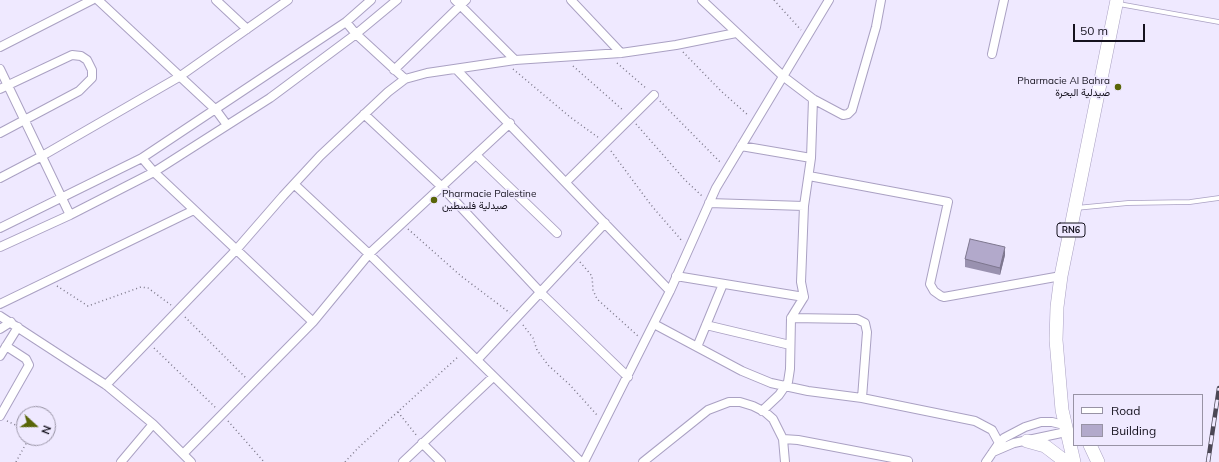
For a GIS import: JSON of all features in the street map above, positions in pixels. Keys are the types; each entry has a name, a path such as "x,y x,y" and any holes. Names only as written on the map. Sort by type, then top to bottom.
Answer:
{"main road":[{"name":"RN6","path":"1074,462 1056,340 1057,307 1061,276 1117,2"},
{"path":"1026,441 1045,446 1066,462"},
{"path":"1090,446 1098,462"}],"street":[{"path":"0,47 92,0"},
{"path":"216,0 246,29"},
{"path":"0,178 42,156 179,77 288,0"},
{"path":"0,228 142,158 346,22 371,0"},
{"path":"0,247 70,215 154,172 270,98 356,34 397,0"},
{"path":"572,0 621,53"},
{"path":"702,0 784,77 812,99 843,115 848,114 852,110 876,27 881,0"},
{"path":"294,184 369,254 493,377 583,462 628,377 670,291 709,203 727,169 784,77 829,0"},
{"path":"992,54 1004,0"},
{"path":"102,1 179,77 216,110 227,125"},
{"path":"394,70 460,2 515,60"},
{"path":"346,22 356,34 405,79"},
{"path":"106,385 236,250 294,184 364,114 405,79 515,60 621,53 676,45 736,33"},
{"path":"0,89 72,55 81,56 87,60 92,70 92,78 79,91 0,133"},
{"path":"0,69 26,120 70,215"},
{"path":"456,69 510,123 670,291"},
{"path":"566,182 654,95"},
{"path":"762,410 786,387 790,369 791,318 804,297 801,282 804,206 812,158 812,99"},
{"path":"364,114 442,187 541,293 628,377"},
{"path":"183,454 313,322 369,254 510,123"},
{"path":"742,146 812,158"},
{"path":"476,155 557,233"},
{"path":"142,158 154,172 313,322"},
{"path":"809,176 948,202 930,284 934,291 941,296 944,297 1061,276"},
{"path":"709,203 804,206"},
{"path":"0,304 194,210"},
{"path":"477,360 606,223"},
{"path":"676,276 804,297"},
{"path":"697,347 723,284"},
{"path":"0,316 106,385 153,424 191,462"},
{"path":"791,318 857,319 865,323 867,332 862,398"},
{"path":"0,329 14,324"},
{"path":"0,356 6,346 14,324"},
{"path":"654,324 742,371 786,387 862,398 975,421 992,430 999,443"},
{"path":"706,325 790,345"},
{"path":"3,418 29,365 26,358 6,346"},
{"path":"403,462 493,377"},
{"path":"644,462 708,410 720,404 729,402 740,402 762,410 773,419 783,439 786,462"},
{"path":"986,462 999,443 1015,432 1034,424 1052,422 1068,429"},
{"path":"121,462 153,424"},
{"path":"993,452 1014,443 1068,429"},
{"path":"783,439 798,440 909,462"},
{"path":"422,443 441,462"}],"lane":[{"path":"1117,2 1219,22"},
{"path":"1076,208 1128,203 1190,202 1219,198"}],"path":[{"path":"774,0 807,38"},
{"path":"676,45 720,91 756,122"},
{"path":"606,54 654,95 727,169"},
{"path":"563,56 631,118 685,180 709,203"},
{"path":"575,256 592,276 593,290 596,299 645,342"},
{"path":"50,280 88,306 145,287 178,310 252,384"},
{"path":"148,341 221,414 264,462"},
{"path":"345,462 358,448 466,349"},
{"path":"398,412 422,443"},
{"path":"3,418 16,425"},
{"path":"16,462 25,446"}],"building":[{"path":"970,239 1005,247 1000,268 965,259"}],"railway":[{"path":"1208,462 1219,388"}],"place":[{"name":"Pharmacie Al Bahra صيدلية البحرة","path":"1118,87"},
{"name":"Pharmacie Palestine صيدلية فلسطين","path":"434,200"}]}
